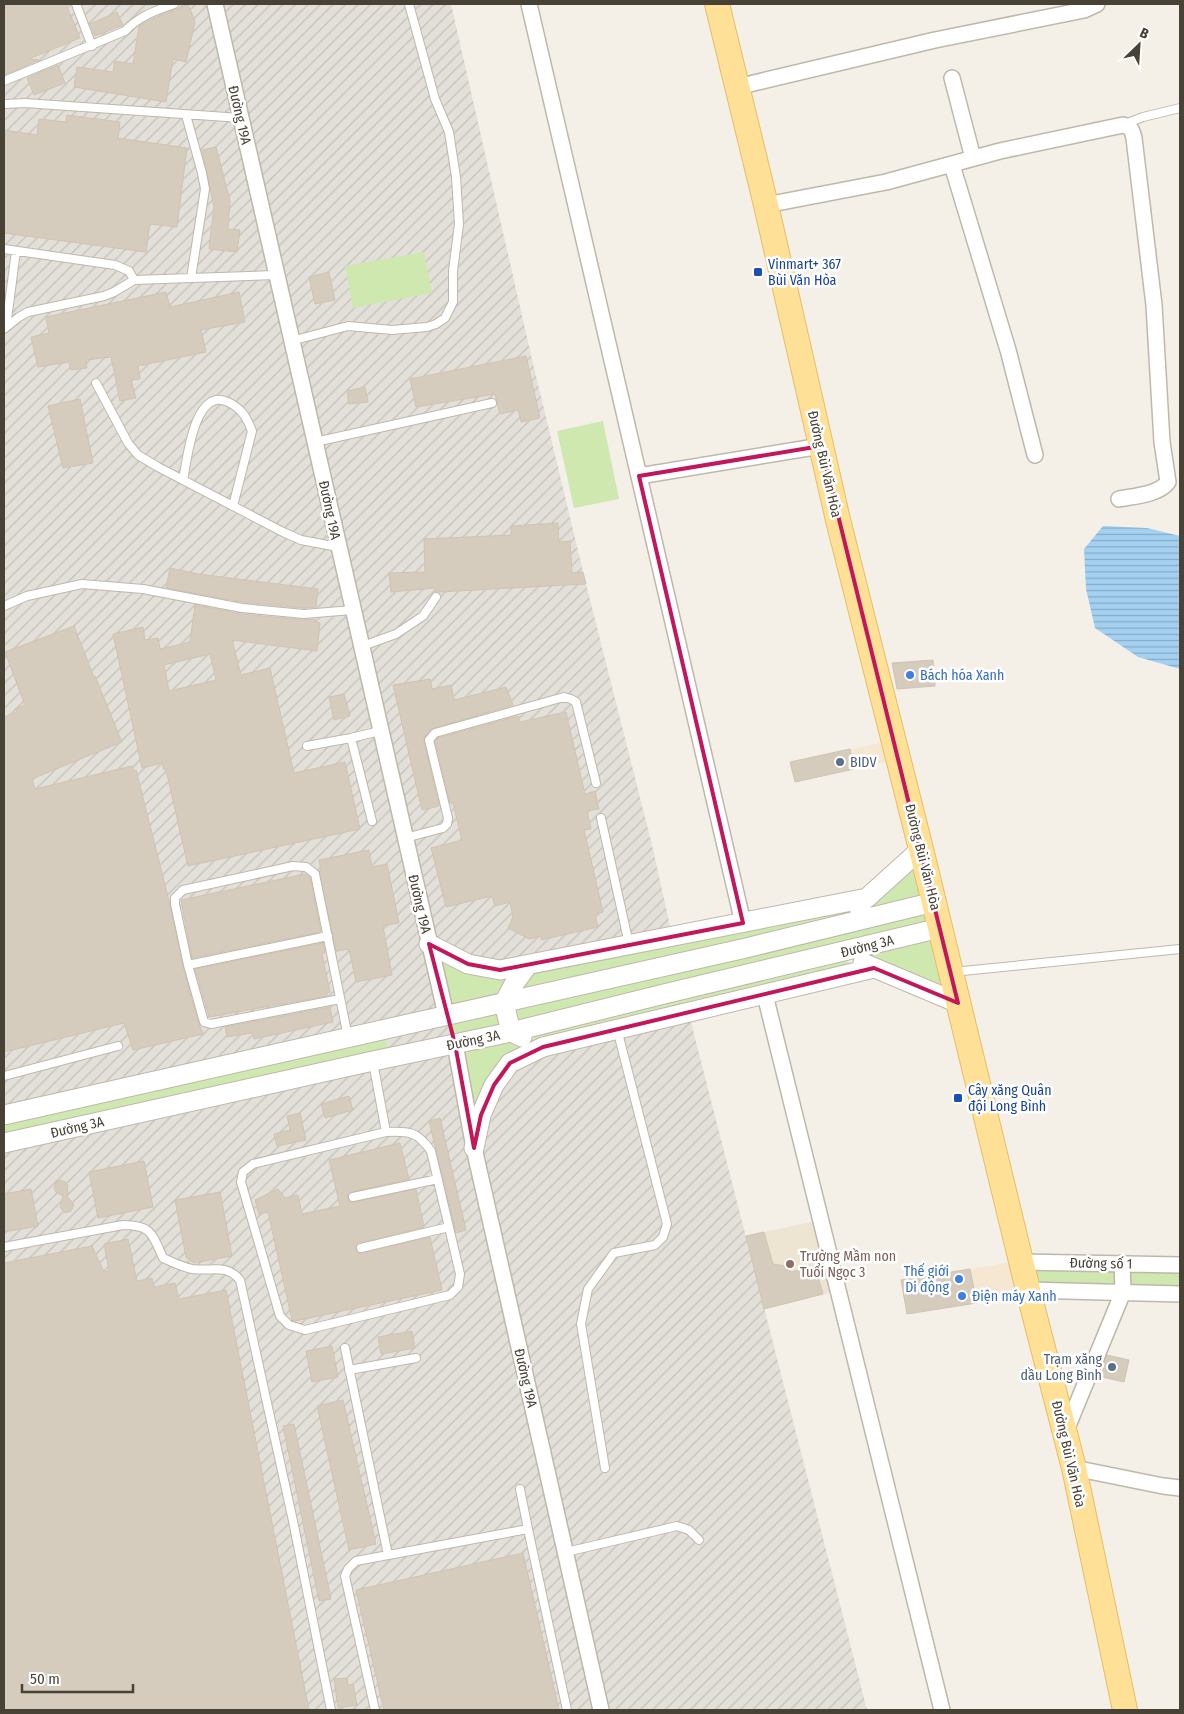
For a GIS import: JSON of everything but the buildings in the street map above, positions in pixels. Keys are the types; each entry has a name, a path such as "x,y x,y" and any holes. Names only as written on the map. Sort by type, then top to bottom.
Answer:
{"main road":[{"name":"Đường Bùi Văn Hòa","path":"717,4 766,205 840,529 921,849 1021,1262 1074,1468 1126,1710"}],"street":[{"name":"Đường 19A","path":"215,4 360,647 446,1015"},
{"path":"529,4 743,923"},
{"path":"737,87 935,40 1084,10 1097,4"},
{"path":"952,78 973,158"},
{"path":"766,205 886,182 973,158 1123,125 1128,126 1132,130 1134,138 1154,304 1162,442 1168,482 1162,488 1119,500"},
{"path":"952,165 1005,340 1035,455"},
{"path":"639,476 821,446"},
{"path":"834,927 921,849"},
{"path":"429,944 468,964 500,970 867,898"},
{"name":"Đường 3A","path":"4,1115 504,1003 934,902"},
{"name":"Đường 3A","path":"4,1143 511,1032 940,928"},
{"path":"842,953 874,968"},
{"path":"527,966 514,984 504,1003 511,1032 543,1047"},
{"name":"Đường 3A","path":"474,1148 481,1116 494,1084 510,1063 543,1047 874,968 958,1003"},
{"path":"765,995 942,1710"},
{"path":"446,1015 455,1044"},
{"name":"Đường 19A","path":"455,1044 474,1148 601,1710"},
{"name":"Đường số 1","path":"1021,1262 1180,1265"},
{"path":"1065,1434 1123,1292 1122,1263"},
{"name":"Đường số 1","path":"1028,1290 1180,1294"},
{"path":"1074,1468 1180,1488"}],"lane":[{"path":"76,4 92,46"},
{"path":"146,4 149,13"},
{"path":"4,81 92,46 125,31 135,20 174,4"},
{"path":"291,341 348,326 415,330 436,324 445,318 454,302 453,271 459,224 456,177 449,132 435,99 409,4"},
{"path":"4,104 25,103 241,118"},
{"path":"1123,125 1143,117 1180,108"},
{"path":"186,114 205,189 191,278"},
{"path":"4,249 115,265 129,272 134,280"},
{"path":"5,328 16,251"},
{"path":"5,328 19,316 28,312 104,296 134,280 276,275"},
{"path":"96,383 128,443 138,454 282,532 301,540 338,547"},
{"path":"183,480 194,426 202,411 211,402 222,400 239,407 252,431 233,506"},
{"path":"315,442 492,403"},
{"path":"4,606 27,596 82,584 143,589 242,608 304,614 352,610"},
{"path":"360,647 396,634 423,616 436,597"},
{"path":"405,838 443,828 448,824 429,740 435,733 564,697 572,699 576,702 596,783"},
{"path":"307,746 380,731"},
{"path":"351,738 372,821"},
{"path":"601,818 629,944"},
{"path":"340,999 211,1024 204,1022 188,965 175,904 179,892 293,866 306,866 315,874 348,1037"},
{"path":"188,965 328,936"},
{"path":"951,972 1180,949"},
{"path":"605,1468 581,1324 588,1289 614,1253 655,1245 664,1237 667,1224 617,1029"},
{"path":"4,1076 118,1046"},
{"path":"373,1061 386,1132"},
{"path":"386,1132 409,1132 423,1139 431,1150 460,1274 458,1287 450,1295 305,1330 289,1325 280,1316 241,1182 243,1172 252,1164 386,1132"},
{"path":"354,1197 438,1179"},
{"path":"4,1247 123,1225 137,1225 147,1228 163,1258 195,1270 224,1269 235,1274 240,1280 293,1521 331,1710"},
{"path":"361,1248 450,1227"},
{"path":"345,1348 388,1555"},
{"path":"349,1370 416,1358"},
{"path":"520,1489 567,1710"},
{"path":"566,1552 677,1526 690,1530 699,1540"},
{"path":"375,1710 345,1576 348,1569 356,1561 528,1529"}],"highlighted area":[{"path":"821,446 958,1003 874,968 543,1047 510,1063 494,1085 481,1115 474,1148 455,1044 429,944 468,964 500,970 743,923 639,476"}],"shaded area":[{"path":"4,4 451,4 531,355 586,584 652,845 694,1034 867,1710 4,1710"},
{"name":"BIDV","path":"885,742 890,761 795,782 790,762"},
{"name":"Trường Mầm non Tuổi Ngọc 3","path":"816,1221 833,1292 764,1309 746,1236"},
{"path":"1012,1262 1020,1296 907,1314 901,1280"}],"green space":[{"path":"424,252 432,293 353,308 345,266"},
{"path":"603,421 619,499 574,508 557,431"},
{"path":"916,865 923,895 858,912"},
{"path":"844,911 837,917 515,991 527,974"},
{"path":"927,912 930,922 514,1022 511,1010"},
{"path":"934,939 946,989 862,957"},
{"path":"434,958 467,973 513,976 503,994 445,1007"},
{"path":"846,961 854,964 539,1040 530,1036"},
{"path":"501,1012 505,1025 451,1036 448,1023"},
{"path":"385,1038 388,1049 4,1134 4,1123"},
{"path":"516,1039 528,1045 473,1113 456,1053"},
{"path":"1030,1267 1117,1268 1117,1287 1035,1285"},
{"path":"1127,1269 1180,1271 1180,1289 1128,1287"}],"water":[{"path":"1103,526 1147,528 1180,536 1180,669 1138,657 1095,628 1086,589 1084,549"}],"place":[{"name":"Vinmart+ 367 Bùi Văn Hòa","path":"758,272"},
{"name":"Bách hóa Xanh","path":"910,675"},
{"name":"BIDV","path":"840,762"},
{"name":"Cây xăng Quân đội Long Bình","path":"958,1098"},
{"name":"Trường Mầm non Tuổi Ngọc 3","path":"790,1264"},
{"name":"Thế giới Di động","path":"959,1279"},
{"name":"Điện máy Xanh","path":"962,1296"},
{"name":"Trạm xăng dầu Long Bình","path":"1112,1367"}]}
